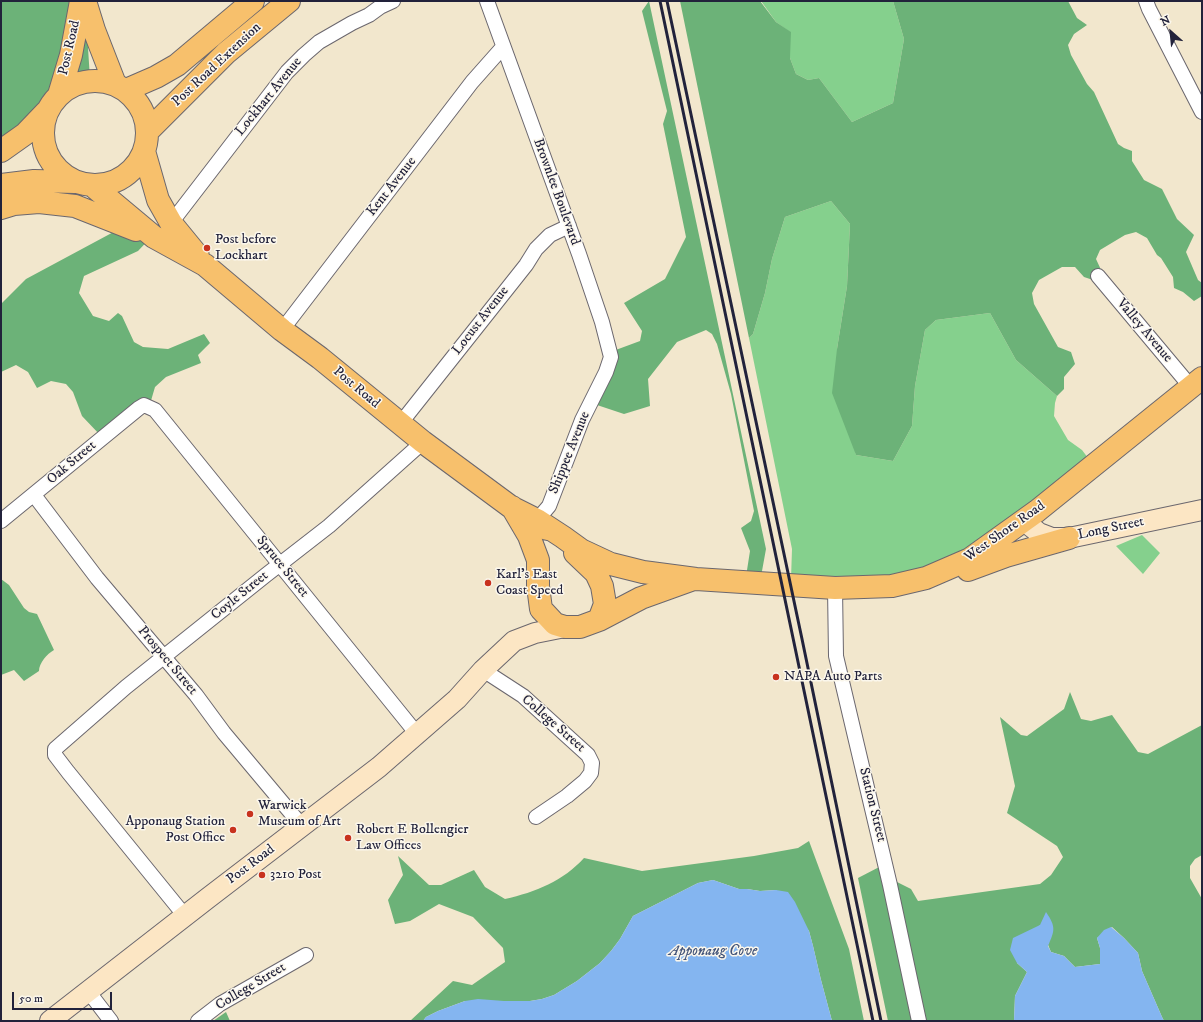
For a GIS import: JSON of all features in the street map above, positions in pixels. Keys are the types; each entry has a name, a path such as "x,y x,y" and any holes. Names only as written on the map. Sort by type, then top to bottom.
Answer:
{"main road":[{"name":"Post Road","path":"81,1 71,55 42,128 43,145 49,160 60,173 84,184 154,237"},
{"name":"Post Road","path":"85,1 94,30 120,87"},
{"name":"Post Road Extension","path":"120,87 156,77 177,65 253,1"},
{"name":"Post Road Extension","path":"146,141 226,53 289,1"},
{"name":"Post Road","path":"50,1021 379,767 457,699 483,670 514,641 535,633 565,627 580,627 599,620 605,604 602,586 596,573 537,520 511,507 423,442 320,358 282,330 204,265 171,223 158,200 146,141 145,115 137,101 120,87 100,81 85,81 71,86 52,103"},
{"path":"1,151 24,134 52,103"},
{"path":"1,185 34,181 109,184 124,177 136,165 146,141"},
{"path":"1,208 14,204 39,202 75,206 154,237 204,265"},
{"name":"West Shore Road","path":"537,520 581,550 611,564 644,572 696,579 835,588 892,586 926,578 970,559 1024,522 1197,382"},
{"name":"Post Road","path":"511,507 529,536 538,560 538,586 541,609 555,624 565,627"},
{"name":"Long Street","path":"1024,522 1039,533 1052,538 1069,538 1202,510"},
{"path":"926,578 949,575 974,569 1006,556 1069,538"},
{"name":"West Shore Road","path":"599,620 641,598 696,579"}],"street":[{"name":"Lockhart Avenue","path":"171,223 287,72 304,55 319,42 393,1"},
{"name":"Brownlee Boulevard","path":"486,1 569,226 602,322 611,357 600,384"},
{"path":"1146,1 1202,112"},
{"name":"Kent Avenue","path":"282,330 472,82 503,47"},
{"name":"Locust Avenue","path":"400,424 526,265 536,249 550,234 569,226"},
{"name":"Valley Avenue","path":"1098,276 1197,382"},
{"name":"Shippee Avenue","path":"537,520 549,506 582,420 600,384"},
{"name":"Oak Street","path":"1,521 127,416 144,405"},
{"name":"Spruce Street","path":"144,405 155,410 417,734"},
{"name":"Coyle Street","path":"185,916 68,772 55,755 55,749 126,687 164,658 266,574 280,565 329,526 423,442"},
{"name":"Prospect Street","path":"34,495 97,578 196,695 224,733 302,826"},
{"name":"Station Street","path":"835,588 836,656 890,885 919,1021"},
{"name":"College Street","path":"483,670 528,701 588,755 592,763 591,773 585,781 536,817"},
{"name":"College Street","path":"198,1021 220,1004 306,955"},
{"path":"88,991 112,1021"}],"green space":[{"path":"1,1 85,1 90,79 88,86 1,144"},
{"path":"649,1 766,549 760,582 745,583 750,551 741,528 751,521 754,511 731,394 717,344 712,334 706,330 677,342 648,379 650,406 624,414 591,403 613,351 640,341 642,331 624,303 665,279 686,237 663,124 667,111 642,11"},
{"path":"680,1 760,1 776,22 791,32 790,58 796,74 808,80 819,78 852,122 893,103 904,39 893,1 1068,1 1077,18 1087,25 1074,34 1068,45 1071,55 1087,84 1094,92 1118,144 1132,151 1132,161 1144,180 1162,189 1177,219 1194,235 1186,252 1198,280 1202,283 1202,296 1194,301 1183,292 1174,288 1173,277 1161,258 1157,255 1147,238 1136,232 1125,235 1100,250 1096,259 1108,285 1084,277 1075,267 1062,267 1039,280 1032,293 1034,304 1058,347 1071,352 1075,364 1064,377 1064,389 1057,396 1016,360 990,313 936,320 925,330 915,386 912,426 893,461 856,455 832,393 847,286 850,224 831,201 785,217 772,259 765,293 753,334 749,338"},
{"path":"761,1 893,1 904,39 893,103 852,122 819,78 808,80 796,74 790,58 790,32 776,22"},
{"path":"831,201 850,224 847,286 837,349 856,455 893,461 912,426 915,386 925,330 936,320 990,313 1016,360 1057,396 1054,416 1068,440 1082,450 1097,470 1094,474 906,584 791,579 792,549 749,338 753,334 765,293 772,259 785,217"},
{"path":"121,228 158,230 138,251 84,276 79,293 93,316 109,321 118,313 122,316 134,342 143,347 168,349 204,334 210,343 198,355 201,363 166,377 155,387 150,404 101,436 82,416 73,392 66,384 51,381 37,388 28,372 16,365 1,372 1,304 26,279"},
{"path":"1142,535 1160,553 1143,574 1116,546"},
{"path":"1,579 9,585 24,608 29,612 37,614 54,650 44,659 40,665 39,671 24,681 14,670 1,675"},
{"path":"1070,692 1081,719 1091,721 1112,715 1138,752 1148,754 1202,725 1202,855 1195,859 1190,866 1190,878 1202,899 1202,1021 1164,1021 1142,971 1138,953 1112,927 1097,938 1100,948 1100,964 1075,967 1064,956 1051,952 1040,925 1017,963 1027,972 1015,996 1014,1021 888,1021 858,878 885,864 889,878 911,889 918,901 1040,884 1051,875 1063,857 1057,846 1007,813 1015,786 1000,717 1021,735 1027,736 1064,709"},
{"path":"809,841 849,949 864,1021 832,1021 809,931 776,890 760,891 739,889 713,880 698,883 633,916 620,939 600,963 577,981 554,995 530,1001 465,1001 438,1011 426,1017 423,1021 410,1021 453,981 472,985 505,962 503,948 473,917 439,904 410,921 395,924 388,900 403,875 398,856 429,885 441,885 474,870 485,887 505,899 538,889 558,879 584,858 642,871 754,856 798,848"},
{"path":"226,1012 230,1021 213,1021"}],"water":[{"name":"Apponaug Cove","path":"713,880 739,889 760,891 776,890 788,892 795,902 809,931 832,1021 423,1021 426,1017 438,1011 465,1001 478,999 530,1001 554,995 577,981 600,963 620,939 633,916 698,883"},
{"path":"1046,912 1053,925 1053,932 1048,946 1051,952 1064,956 1075,967 1100,964 1100,948 1097,938 1104,930 1111,927 1124,938 1138,953 1142,971 1164,1021 1014,1021 1015,996 1027,972 1017,963 1010,950 1013,938 1040,925"}],"railway":[{"path":"660,1 873,1021"},
{"path":"667,1 881,1021"}],"place":[{"name":"Post before Lockhart","path":"207,248"},
{"name":"Karl's East Coast Speed","path":"488,583"},
{"name":"NAPA Auto Parts","path":"776,677"},
{"name":"Warwick Museum of Art","path":"250,814"},
{"name":"Apponaug Station Post Office","path":"233,830"},
{"name":"Robert E Bollengier Law Offices","path":"348,838"},
{"name":"3210 Post","path":"262,875"}]}
